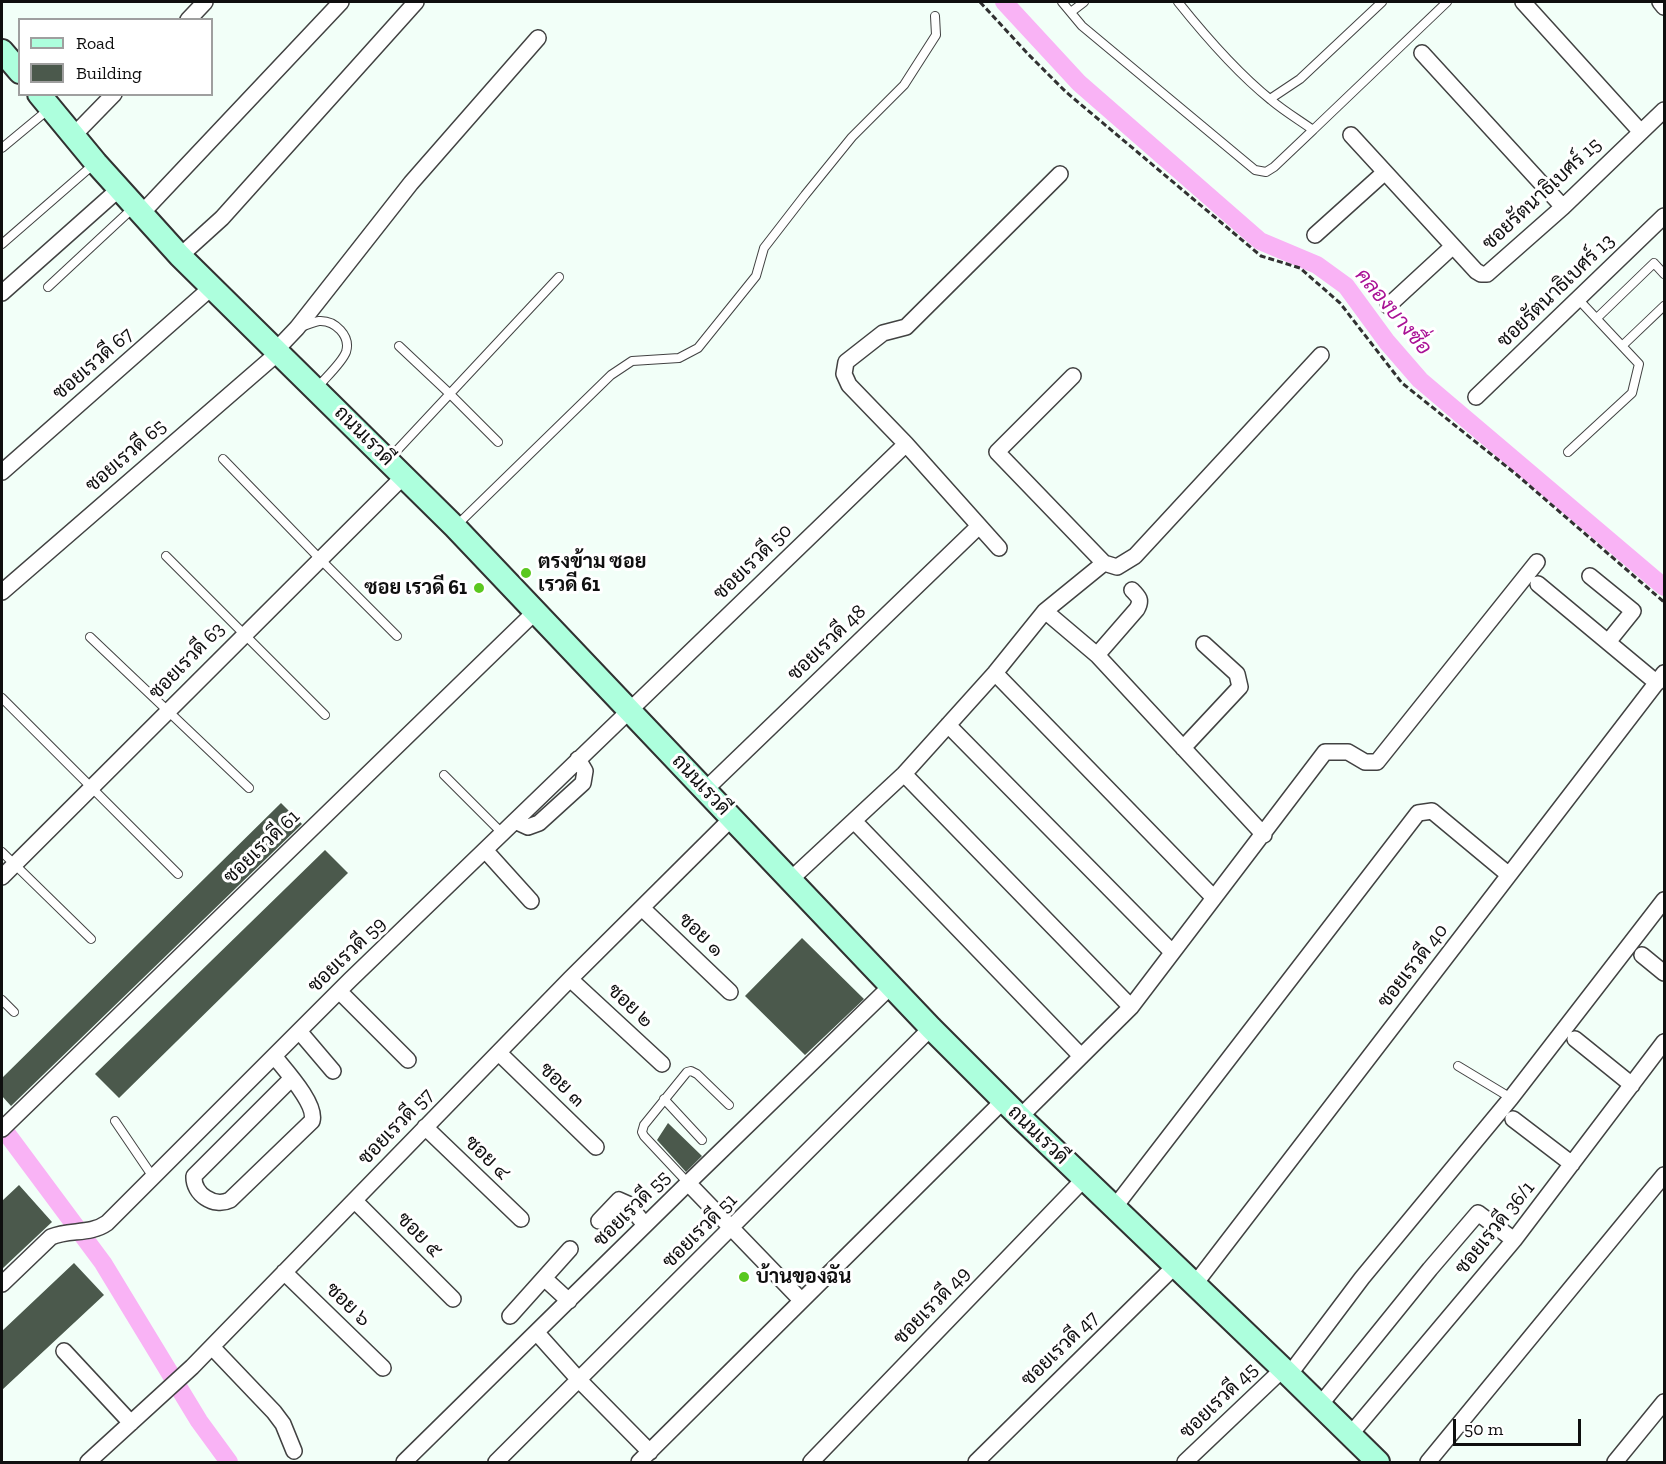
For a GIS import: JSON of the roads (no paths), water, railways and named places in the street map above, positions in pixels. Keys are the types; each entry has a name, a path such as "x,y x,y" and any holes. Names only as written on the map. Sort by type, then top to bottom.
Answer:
{"street":[{"path":"190,18 206,2"},
{"path":"138,211 341,2"},
{"path":"180,256 222,218 416,2"},
{"path":"1523,2 1640,131"},
{"path":"1660,2 1665,7"},
{"name":"ซอยเรวดี 65","path":"2,592 278,350 411,183 538,38"},
{"path":"2,51 18,70"},
{"path":"1422,53 1563,207"},
{"path":"73,136 112,96"},
{"name":"ถนนเรวดี","path":"45,101 96,163 180,256 278,350 455,527 931,1028 1020,1118 1320,1405 1350,1435 1368,1460"},
{"name":"ซอยรัตนาธิเบศร์ 15","path":"1351,135 1452,247 1476,271 1487,274 1563,207 1640,131 1665,110"},
{"path":"1315,235 1385,172"},
{"path":"999,548 906,444 849,385 844,375 846,362 884,333 906,327 1060,174"},
{"path":"2,293 119,189"},
{"name":"ซอยรัตนาธิเบศร์ 13","path":"1476,397 1665,216"},
{"path":"1388,306 1452,247"},
{"name":"ซอยเรวดี 67","path":"2,472 212,287"},
{"path":"1073,376 997,452 1104,562 1117,567 1135,556 1321,355"},
{"name":"ซอยเรวดี 50","path":"630,710 906,444"},
{"name":"ซอยเรวดี 63","path":"2,877 244,633 320,560 396,468"},
{"name":"ซอยเรวดี 48","path":"706,789 978,526"},
{"path":"790,880 904,774 995,672 1045,610 1104,562"},
{"path":"1020,1118 1131,1006 1264,835 1325,752 1348,752 1365,762 1377,762 1537,562"},
{"path":"1590,576 1633,611 1608,642"},
{"path":"1538,584 1608,642 1661,678"},
{"path":"1097,656 1137,609 1140,602 1139,597 1132,590"},
{"path":"1045,610 1097,656 1264,835"},
{"name":"ซอยเรวดี 61","path":"2,1129 536,612"},
{"path":"1184,748 1240,687 1237,674 1204,644"},
{"path":"995,672 1214,898"},
{"name":"ซอยเรวดี 40","path":"1195,1284 1661,678"},
{"name":"ซอยเรวดี 59","path":"2,1284 51,1237 94,1229 107,1223 299,1030 630,710"},
{"path":"948,725 1172,952"},
{"path":"904,774 1131,1006"},
{"path":"1114,1208 1418,813 1432,811 1509,875"},
{"name":"ซอยเรวดี 57","path":"88,1462 212,1347 570,979 732,818"},
{"path":"854,821 1080,1055"},
{"path":"485,850 531,901"},
{"name":"ซอยเรวดี 45","path":"1185,1462 1286,1372 1511,1098 1665,900"},
{"name":"ซอย ๑","path":"642,908 730,992"},
{"path":"1642,956 1665,973"},
{"name":"ซอย ๒","path":"570,979 662,1064"},
{"name":"ซอยเรวดี 55","path":"404,1462 891,986"},
{"path":"339,991 408,1060"},
{"name":"ซอยเรวดี 51","path":"496,1462 580,1381 931,1028"},
{"path":"299,1030 333,1071"},
{"path":"1575,1039 1632,1085"},
{"name":"ซอยเรวดี 36/1","path":"1350,1435 1514,1240 1665,1042"},
{"name":"ซอย ๓","path":"499,1053 596,1147"},
{"path":"274,1056 291,1079 313,1110 312,1121 231,1200 222,1204 212,1203 197,1189 194,1176 291,1079"},
{"path":"537,1333 644,1457 1003,1101"},
{"path":"1513,1119 1572,1164"},
{"name":"ซอย ๔","path":"425,1127 521,1219"},
{"path":"1428,1462 1665,1175"},
{"name":"ซอยเรวดี 49","path":"811,1462 1084,1179"},
{"path":"688,1183 801,1300"},
{"path":"599,1221 619,1200 628,1204 645,1226"},
{"name":"ซอย ๕","path":"355,1201 453,1299"},
{"path":"1320,1405 1478,1213 1514,1240"},
{"path":"510,1316 570,1249"},
{"name":"ซอยเรวดี 47","path":"976,1462 1175,1266"},
{"name":"ซอย ๖","path":"284,1272 383,1368"},
{"path":"544,1278 569,1301"},
{"path":"212,1347 274,1412 283,1424 294,1451"},
{"path":"64,1351 131,1423"},
{"path":"1615,1462 1665,1402"}],"lane":[{"path":"1062,2 1082,26 1255,170 1266,172 1274,167 1447,2"},
{"path":"1071,12 1084,2"},
{"path":"1178,2 1207,39 1270,99 1313,130"},
{"path":"1270,99 1300,79 1382,2"},
{"path":"455,527 611,375 632,361 679,358 698,348 756,276 764,248 805,195 852,137 904,85 936,35 935,16"},
{"path":"2,148 45,101"},
{"path":"2,244 96,163"},
{"path":"48,287 138,211"},
{"path":"1597,318 1654,263 1665,274"},
{"path":"396,468 450,393 559,277"},
{"path":"1568,452 1632,393 1639,364 1578,298"},
{"path":"1622,346 1665,306"},
{"path":"297,328 321,321 330,322 345,336 347,346 345,354 316,389"},
{"path":"399,346 498,442"},
{"path":"223,459 396,636"},
{"path":"166,556 325,715"},
{"path":"90,637 249,788"},
{"path":"2,698 178,874"},
{"path":"444,775 502,833"},
{"path":"2,852 91,939"},
{"path":"2,999 14,1012"},
{"path":"1458,1066 1511,1098"},
{"path":"688,1183 645,1137 642,1131 644,1125 682,1076 691,1071 729,1105"},
{"path":"664,1099 702,1140"},
{"path":"115,1121 153,1176"}],"waterway":[{"name":"คลองบางซื่อ","path":"1004,2 1079,83 1260,241 1317,265 1346,286 1387,342 1420,380 1664,587"},
{"path":"2,1127 103,1263 199,1421 229,1462"}],"place":[{"name":"ตรงข้าม ซอย เรวดี 61","path":"526,573"},
{"name":"ซอย เรวดี 61","path":"479,588"},
{"name":"บ้านของฉัน","path":"744,1277"}]}
